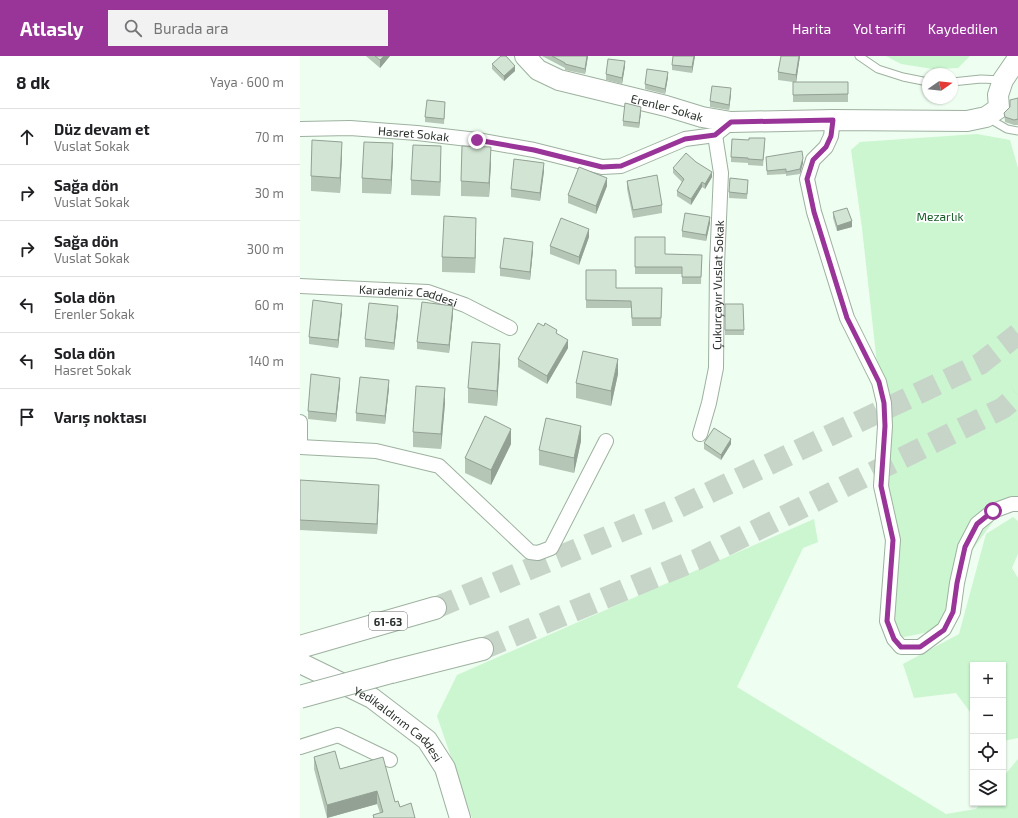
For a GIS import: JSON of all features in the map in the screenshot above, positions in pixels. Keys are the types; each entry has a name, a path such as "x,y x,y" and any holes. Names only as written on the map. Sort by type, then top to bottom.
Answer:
{"main road":[{"name":"61-63","path":"300,647 435,608"},
{"path":"300,697 482,649"}],"street":[{"name":"Erenler Sokak","path":"525,56 538,70 559,80 666,106 702,117 731,122 833,120 967,121 986,117"},
{"path":"986,117 999,108 998,95 1003,80 1018,58"},
{"path":"833,120 831,136 826,147 813,160 807,179 814,212 847,318 879,382 884,403 885,426 881,486 893,540 887,621 894,639 901,647 920,647 944,630 953,612 957,583 965,547 977,524 993,511 1012,504 1018,504"},
{"path":"715,135 731,122"},
{"name":"Hasret Sokak","path":"300,129 350,128 417,133 477,140 534,150 602,167 621,166 685,139 715,135"},
{"name":"Çukurçayır Vuslat Sokak","path":"700,434 709,403 716,368 717,266 721,173 715,135"},
{"name":"Karadeniz Caddesi","path":"300,286 428,292 464,305 510,328"},
{"path":"300,422 300,447 376,451 439,466 530,552 538,553 551,548 606,441"},
{"name":"Yedikaldırım Caddesi","path":"300,663 372,698 427,740 445,768 460,818"},
{"path":"300,747 338,735 390,760"}],"lane":[{"path":"859,56 878,69 903,77 922,81"},
{"path":"958,81 982,79 1003,80"},
{"path":"986,117 1007,129 1018,130"}],"green space":[{"path":"886,56 970,56 958,68 927,68 901,64"},
{"name":"Mezarlık","path":"977,134 1010,140 1018,168 1018,509 1003,508 962,564 944,629 894,639 893,540 879,382 862,228 851,150 860,142"},
{"path":"1013,517 1018,521 1018,554 1012,568 1018,578 1018,738 1006,740 1006,662 970,662 970,712 956,693 914,698 903,664 959,634 986,534"},
{"path":"814,519 818,542 803,548 737,687 946,814 976,809 978,806 1006,806 1006,773 1018,759 1018,818 472,818 437,716 457,675"}],"building":[{"path":"375,56 384,56 380,60"},
{"path":"501,56 506,56 515,66 504,76 492,64"},
{"path":"552,56 587,56 585,69 565,64"},
{"path":"673,56 694,56 692,67 672,65"},
{"path":"781,56 799,56 796,75 778,72"},
{"path":"608,59 625,61 622,78 606,74"},
{"path":"647,69 668,72 665,89 645,84"},
{"path":"793,82 848,82 848,94 793,95"},
{"path":"712,86 731,88 729,105 710,101"},
{"path":"1018,98 1018,119 1014,120 1005,117 1004,113 1010,107 1010,100"},
{"path":"427,100 445,102 444,119 425,117"},
{"path":"625,103 641,107 639,123 623,121"},
{"path":"749,138 765,138 763,160 731,157 732,139 749,140"},
{"path":"312,140 342,142 340,178 311,176"},
{"path":"364,142 393,143 391,180 362,178"},
{"path":"413,145 441,146 440,182 411,180"},
{"path":"462,146 491,147 489,183 461,181"},
{"path":"802,151 803,158 800,169 786,172 786,169 767,171 766,157"},
{"path":"686,153 696,162 712,172 705,184 702,182 691,199 677,191 684,179 673,168"},
{"path":"514,159 544,163 540,193 511,189"},
{"path":"579,167 607,178 596,206 568,195"},
{"path":"657,175 662,205 633,210 627,181"},
{"path":"730,178 748,180 747,194 729,192"},
{"path":"847,208 852,221 837,226 833,212"},
{"path":"685,213 710,217 706,235 682,231"},
{"path":"444,216 476,218 475,258 442,257"},
{"path":"561,218 589,229 579,257 550,246"},
{"path":"635,237 665,237 665,254 702,255 701,277 682,277 682,267 635,267"},
{"path":"504,238 533,242 530,272 500,268"},
{"path":"586,270 616,270 616,288 662,288 661,318 632,318 631,301 586,300"},
{"path":"313,300 342,304 338,340 309,337"},
{"path":"422,302 453,306 449,345 417,342"},
{"path":"369,303 398,306 394,343 365,339"},
{"path":"725,304 743,304 744,330 725,330"},
{"path":"538,323 544,326 545,323 557,330 556,333 568,340 547,376 518,359"},
{"path":"472,342 500,344 497,391 468,388"},
{"path":"583,351 618,359 611,391 576,383"},
{"path":"311,374 340,378 336,414 308,411"},
{"path":"360,377 389,380 385,416 356,413"},
{"path":"416,386 445,388 441,434 413,432"},
{"path":"485,416 511,429 491,470 465,458"},
{"path":"546,418 581,426 574,458 539,450"},
{"path":"714,428 731,439 721,455 704,443"},
{"path":"300,480 379,485 377,524 300,520"},
{"path":"335,751 340,769 383,757 395,802 398,801 400,807 411,803 415,818 374,818 373,815 383,812 377,791 327,805 314,757"}],"tunnel":[{"path":"435,608 677,508 980,364 1018,334"},
{"path":"482,649 696,560 1003,408 1018,395"}],"route":[{"path":"477,140 534,150 602,167 621,166 662,147 685,139 715,135 731,122 833,120 831,136 826,147 813,160 807,179 814,212 847,318 879,382 884,403 885,426 881,486 893,540 887,621 894,639 901,647 920,647 944,630 953,612 957,583 965,547 977,524 993,511"}]}
